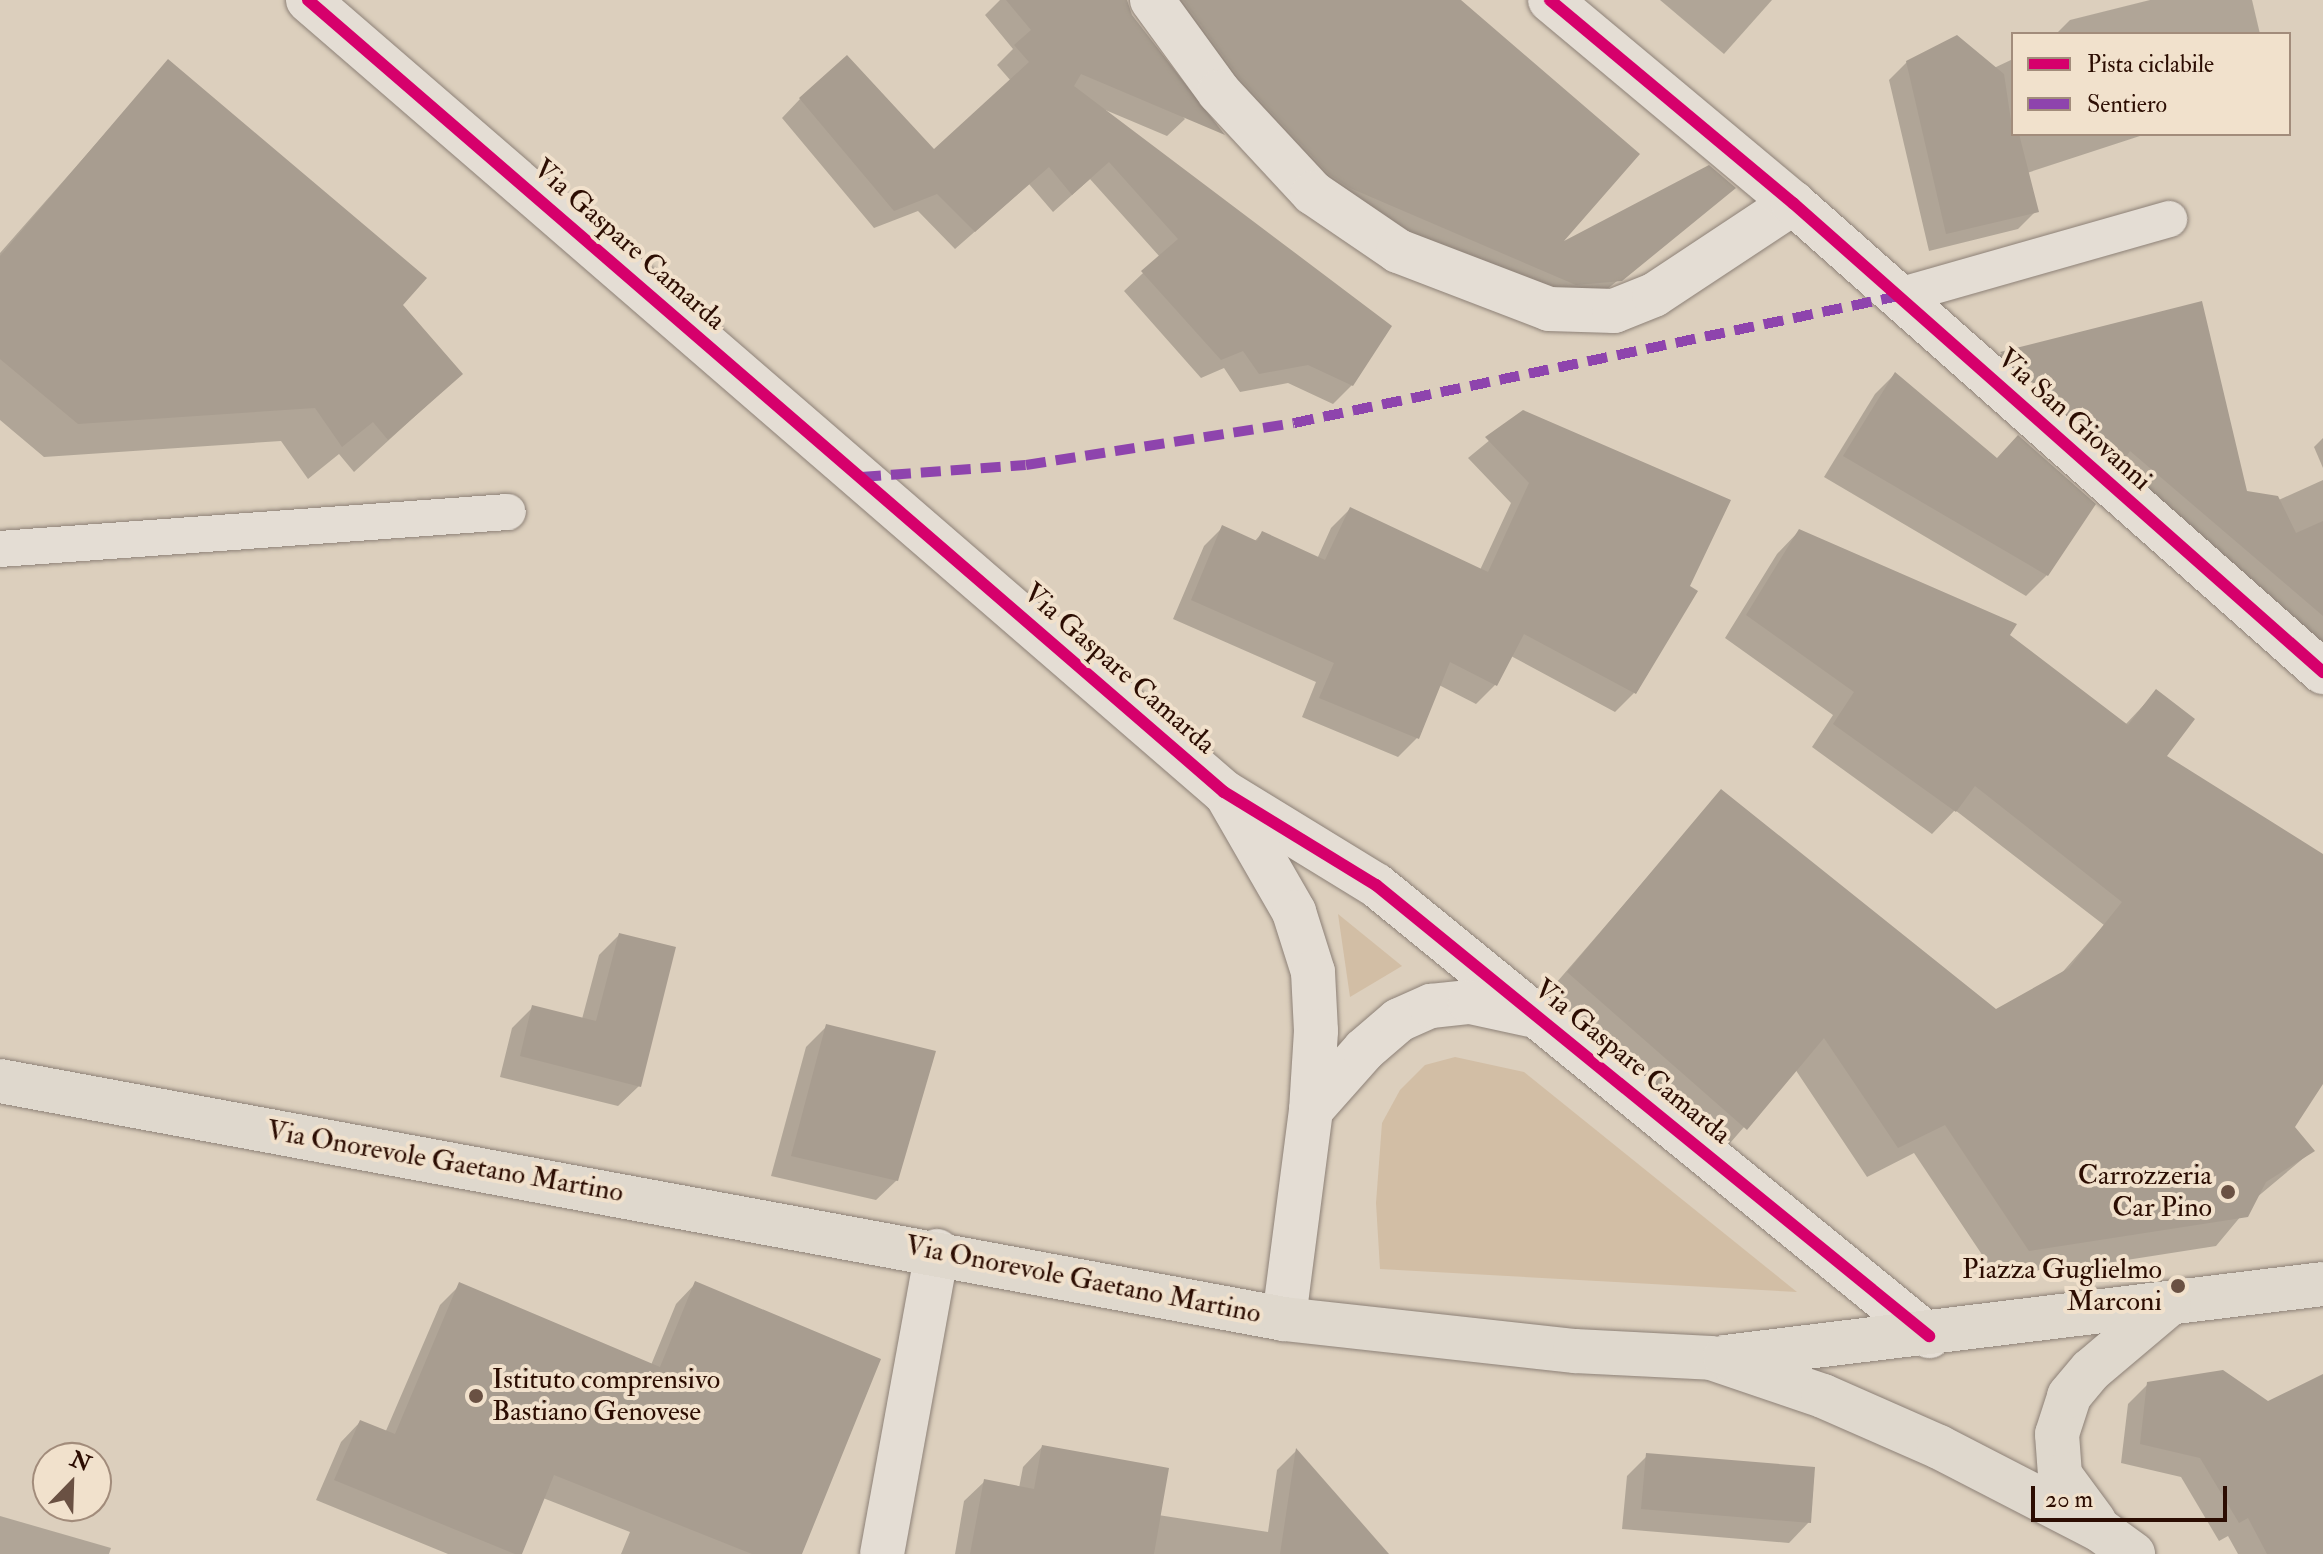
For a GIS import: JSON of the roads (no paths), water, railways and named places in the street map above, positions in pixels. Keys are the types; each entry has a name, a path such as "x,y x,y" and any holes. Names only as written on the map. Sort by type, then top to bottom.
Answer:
{"main road":[{"name":"Via Onorevole Gaetano Martino","path":"0,1081 937,1251 1284,1319 1575,1351 1711,1358 1838,1402 2116,1542"},
{"path":"1711,1358 1929,1336 2169,1304 2319,1292"},
{"path":"2116,1542 2060,1475 2057,1434 2069,1396 2091,1370 2169,1304"}],"street":[{"name":"Via Gaspare Camarda","path":"308,0 1224,792 1376,885 1929,1336"},
{"path":"1152,0 1219,92 1313,193 1398,251 1549,309 1614,311 1654,295 1793,203"},
{"name":"Via San Giovanni","path":"1550,0 1793,203 2323,672"},
{"name":"Via Gaspare Camarda","path":"1224,792 1294,912 1313,972 1316,1031 1311,1110 1284,1319"},
{"name":"Via Gaspare Camarda","path":"1311,1110 1364,1050 1399,1020 1431,1006 1470,1002 1536,1016"},
{"path":"882,1554 937,1251"}],"lane":[{"path":"1899,296 2169,219"},
{"path":"0,549 508,512"}],"place":[{"name":"Carrozzeria Car Pino","path":"2228,1192"},
{"name":"Piazza Guglielmo Marconi","path":"2178,1286"},
{"name":"Istituto comprensivo Bastiano Genovese","path":"476,1396"}]}
